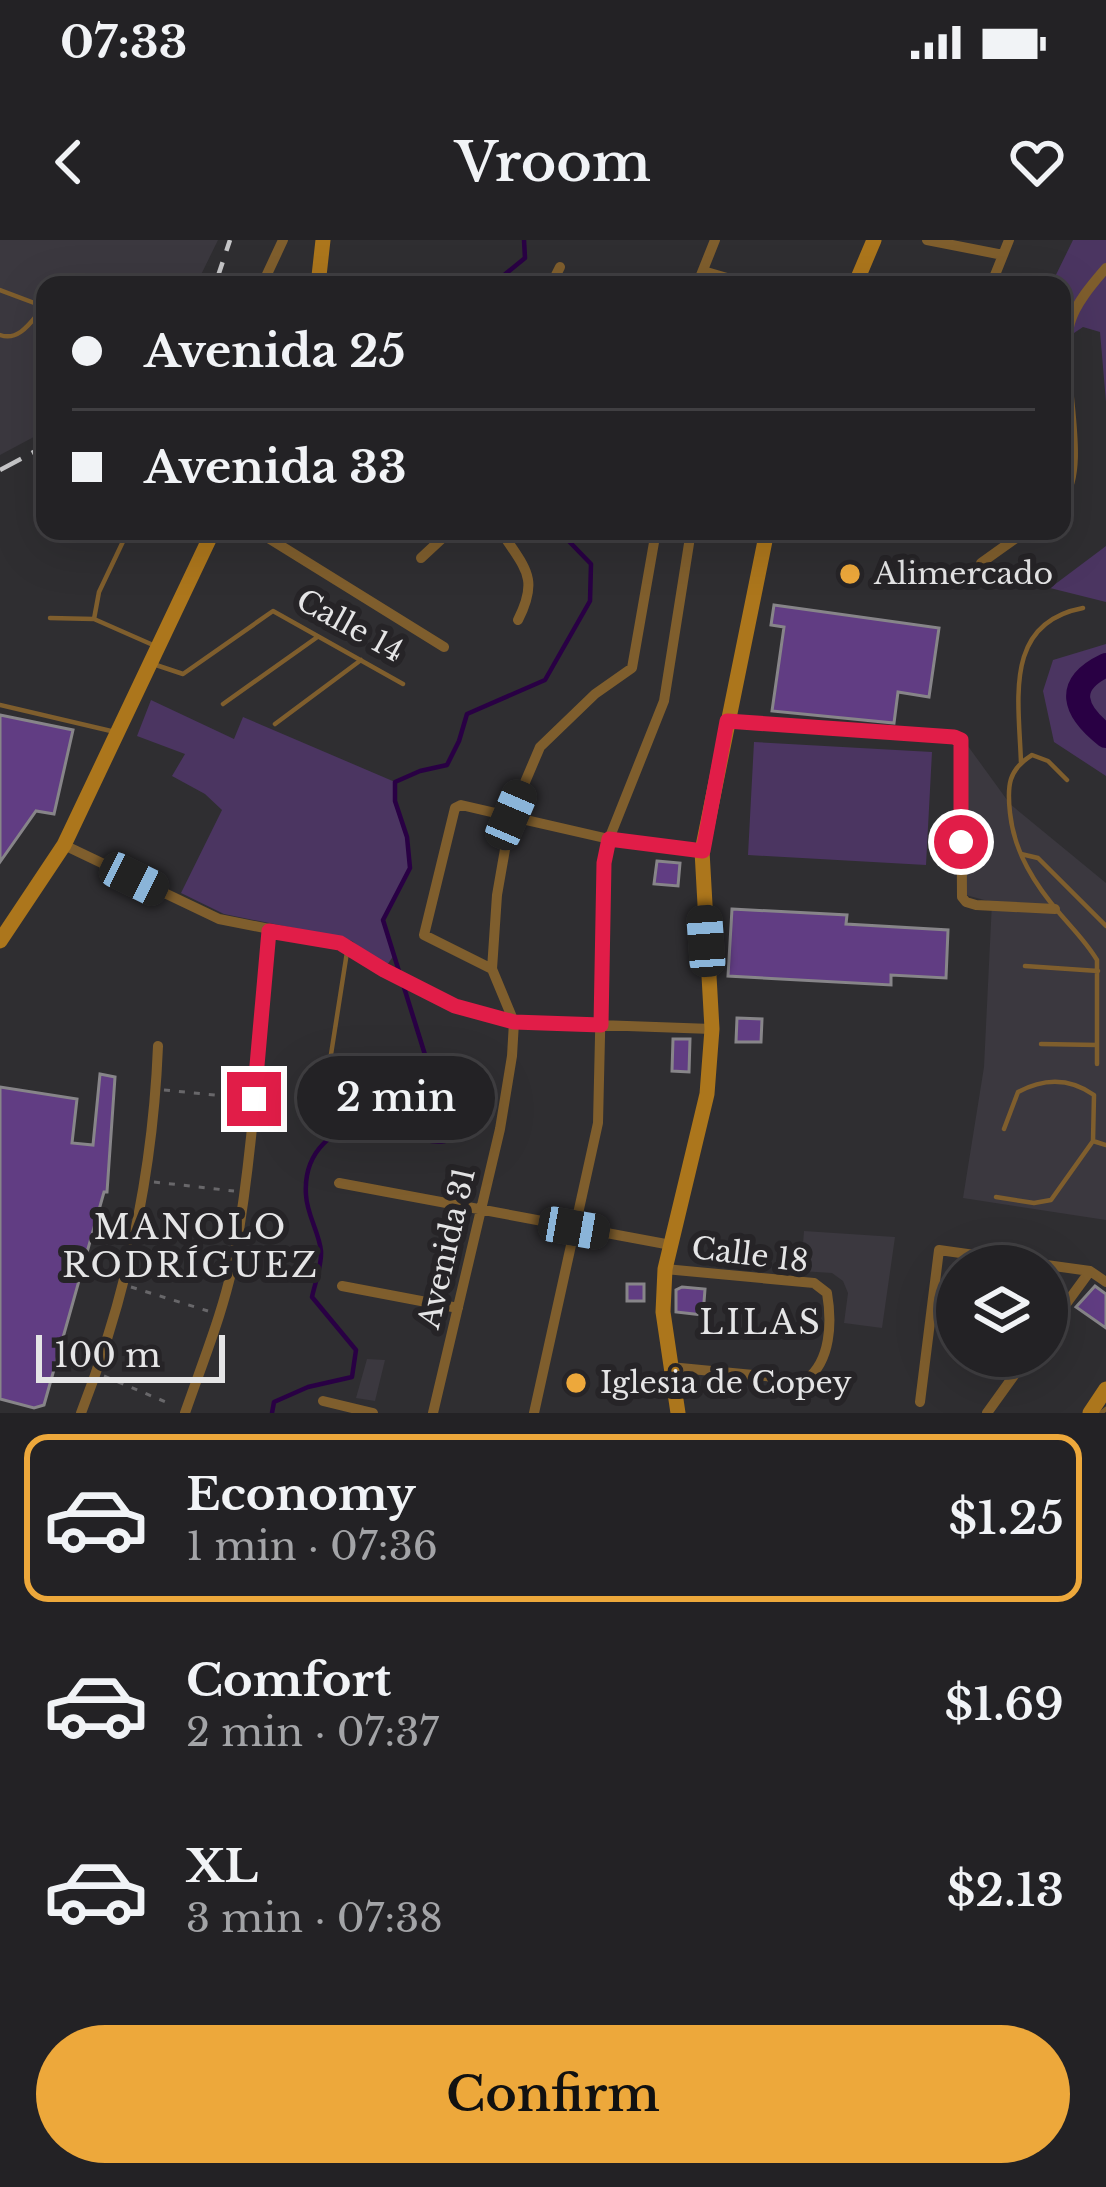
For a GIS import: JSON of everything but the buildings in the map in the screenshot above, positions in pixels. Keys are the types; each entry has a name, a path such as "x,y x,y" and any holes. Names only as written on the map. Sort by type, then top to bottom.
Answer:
{"main road":[{"path":"319,276 323,240"},
{"path":"859,276 874,240"},
{"path":"1,936 64,845 209,540"},
{"path":"678,1413 663,1312 670,1244 707,1094 712,1029 703,851 766,540"},
{"path":"1090,1413 1106,1389"}],"street":[{"path":"266,276 284,240"},
{"path":"701,276 715,240"},
{"path":"927,240 1003,255"},
{"path":"995,276 1009,240"},
{"path":"556,276 560,267"},
{"path":"1071,319 1106,268"},
{"path":"703,271 720,276"},
{"path":"1071,426 1071,461"},
{"path":"272,540 444,647"},
{"path":"421,558 440,540"},
{"path":"507,540 531,588 518,620"},
{"path":"514,1022 492,969 497,895 511,815 540,747 595,694 632,668 654,540"},
{"path":"534,1413 598,1123 604,863 609,839 664,701 690,540"},
{"path":"981,563 1011,540"},
{"path":"727,721 961,740 962,897 976,905 1055,909"},
{"path":"492,969 424,935 454,810 460,805 609,839 703,851"},
{"path":"64,845 204,913 348,946 455,1006 514,1022 712,1029"},
{"path":"186,1412 235,1256 269,931"},
{"name":"Avenida 31","path":"434,1413 500,1129 514,1022"},
{"path":"81,1413 124,1285 146,1181 158,1046"},
{"name":"Calle 18","path":"340,1183 670,1244"},
{"path":"920,1402 939,1250 1090,1271 1106,1282"},
{"name":"Calle 18","path":"665,1269 814,1283 827,1293 830,1309 819,1370 806,1380 670,1367"},
{"path":"1068,1301 1090,1271"},
{"path":"342,1286 458,1308"},
{"path":"987,1413 1013,1377"},
{"path":"323,1401 373,1413"}],"lane":[{"path":"0,290 36,304"},
{"path":"0,335 16,336 36,315"},
{"path":"94,620 99,592 124,540"},
{"path":"1021,763 1019,705 1025,652 1045,622 1083,608"},
{"name":"Calle 14","path":"154,655 183,674 274,610 403,684"},
{"path":"50,618 94,620 154,655"},
{"path":"223,704 318,636"},
{"path":"275,724 361,660"},
{"path":"0,705 119,733"},
{"path":"1067,781 1042,757 1032,755 1011,774 1007,789 1012,833 1024,865 1097,960 1097,1064"},
{"path":"1020,854 1038,858 1106,926"},
{"path":"327,1080 348,946"},
{"path":"1025,966 1098,971"},
{"path":"1041,1044 1097,1046"},
{"path":"996,1197 1034,1203 1051,1200 1093,1141 1094,1095 1079,1084 1052,1081 1030,1086 1018,1092 1004,1129"},
{"path":"1093,1141 1106,1145"}],"path":[{"path":"157,1089 254,1099"},
{"path":"146,1181 243,1192"},
{"path":"124,1285 219,1314"},
{"path":"97,1373 186,1412"}],"shaded area":[{"path":"0,240 218,240 200,276 36,276 36,436 0,455"},
{"path":"1073,240 1106,240 1106,402 1100,332 1083,327 1071,335 1071,276 1055,276"},
{"path":"1106,546 1106,602 1050,588"},
{"path":"1106,644 1106,776 1054,742 1043,691 1053,660"},
{"path":"151,700 234,739 243,717 395,782 410,868 383,920 394,955 385,968 344,938 224,914 181,893 222,810 205,794 172,776 185,754 137,736"},
{"path":"754,742 932,752 926,865 748,855"},
{"path":"965,742 1010,804 1106,883 1106,1220 963,1198 984,1067 992,902 958,893"},
{"path":"804,1231 895,1237 882,1328 844,1323 848,1293 843,1281 832,1273 801,1271"},
{"path":"367,1359 385,1360 375,1401 356,1398"}],"waterway":[{"path":"503,276 525,258 524,240"},
{"path":"272,1413 274,1402 308,1387 352,1377 356,1350 312,1297 321,1251 308,1210 306,1180 315,1154 334,1135 360,1124 384,1122 435,1141 445,1141 450,1128 383,920 410,868 395,782 447,765 467,714 545,680 590,601 591,564 568,540"},
{"path":"1106,665 1084,681 1078,699 1087,717 1106,736"}],"railway":[{"path":"218,276 230,240"},
{"path":"0,470 36,451"}],"place":[{"name":"Alimercado","path":"850,574"},
{"name":"Iglesia de Copey","path":"576,1383"}],"district":[{"name":"MANOLO RODRÍGUEZ","path":"191,1246"},
{"name":"LILAS","path":"761,1322"}],"route":[{"path":"254,1099 269,931 348,946 455,1006 514,1022 601,1025 604,863 609,839 703,851 727,721 961,740 961,842"}]}
